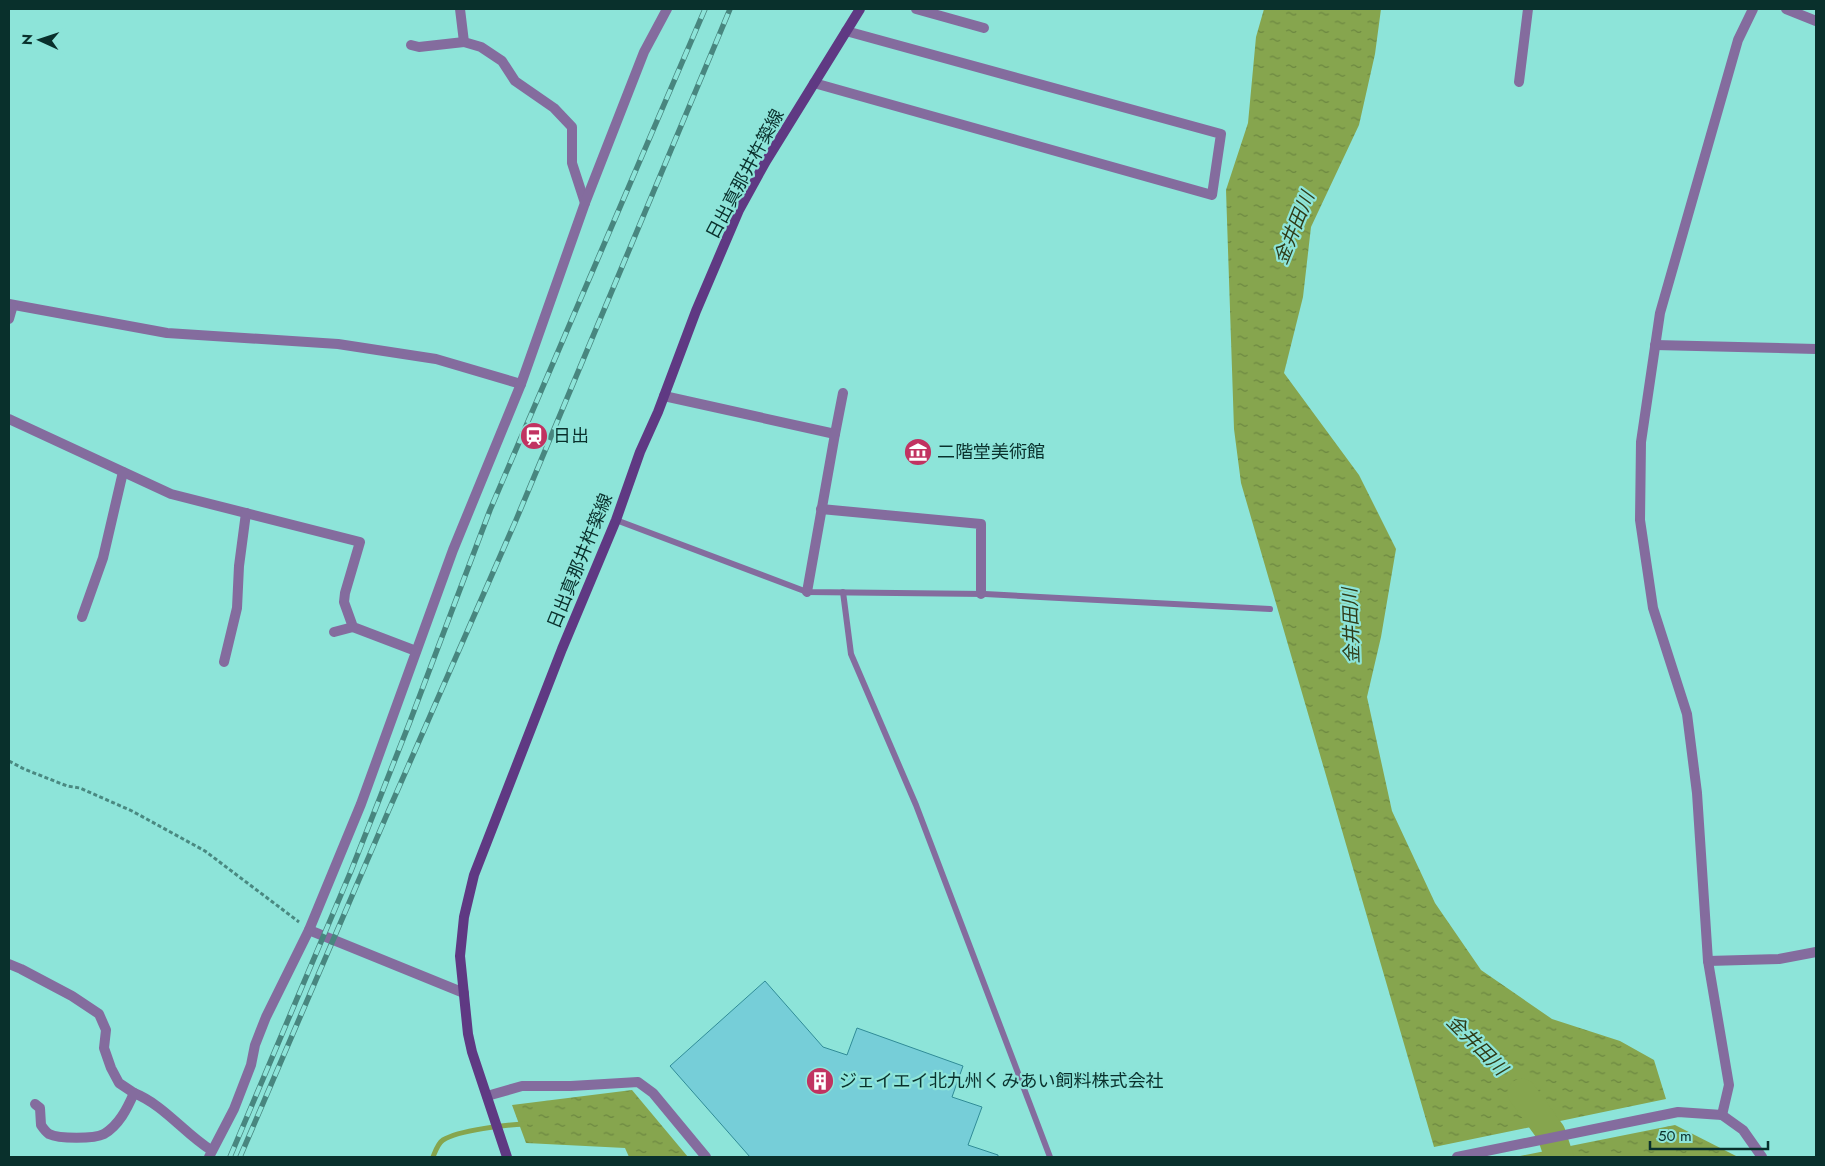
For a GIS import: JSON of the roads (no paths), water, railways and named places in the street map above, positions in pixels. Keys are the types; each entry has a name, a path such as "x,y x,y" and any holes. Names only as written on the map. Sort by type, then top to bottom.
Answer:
{"main road":[{"name":"日出真那井杵築線","path":"507,1157 468,1034 460,956 464,917 474,875 562,649 616,520 640,452 696,312 740,210 766,161 860,9"}],"street":[{"path":"460,9 464,42"},
{"path":"9,964 63,991 99,1014 106,1030 104,1048 119,1083 134,1093 147,1098 199,1142 210,1154 234,1109 251,1065 255,1045 266,1017 308,930 361,804 454,550 521,384 586,203 644,52 667,9"},
{"path":"916,9 984,28"},
{"path":"1519,82 1528,9"},
{"path":"1722,1115 1729,1086 1708,961 1697,792 1687,714 1653,608 1640,520 1641,442 1660,313 1738,40 1753,9"},
{"path":"1786,9 1816,21"},
{"path":"814,83 1212,195 1222,134 846,31"},
{"path":"411,45 419,48 464,42 481,47 502,61 515,81 554,108 572,127 572,163 586,203"},
{"path":"9,319 11,305 167,333 348,345 436,359 521,384"},
{"path":"1655,346 1816,349"},
{"path":"806,592 843,393"},
{"path":"664,396 835,434"},
{"path":"9,419 171,494 360,542 344,602 353,628"},
{"path":"82,616 102,558 123,472"},
{"path":"821,509 980,524 981,594"},
{"path":"224,662 237,608 239,566 246,513"},
{"path":"334,632 353,628 416,652"},
{"path":"308,930 464,993"},
{"path":"1708,961 1779,959 1816,952"},
{"path":"487,1096 522,1086 571,1086 638,1082 653,1093 706,1157"},
{"path":"35,1104 40,1108 41,1126 50,1134 69,1139 103,1135 126,1112 134,1093"},
{"path":"1457,1157 1678,1112 1722,1115 1743,1130 1762,1157"}],"lane":[{"path":"616,520 806,592 981,594 1270,609"},
{"path":"843,592 851,654 916,805 1050,1157"}],"water":[{"path":"1264,9 1381,9 1375,54 1359,125 1311,227 1303,297 1284,373 1359,475 1396,549 1381,637 1367,697 1392,811 1435,903 1481,970 1552,1019 1620,1041 1654,1060 1666,1099 1434,1147 1241,483 1234,429 1226,190 1248,123 1256,37"},
{"path":"632,1090 688,1157 629,1157 625,1148 526,1143 512,1105"},
{"path":"1675,1125 1738,1157 1515,1157"}],"waterway":[{"name":"金井田川","path":"1522,1093 1551,1133 1559,1157"},
{"path":"433,1157 440,1143 450,1136 483,1129 525,1124"}],"railway":[{"path":"230,1157 351,871 490,510 705,9"},
{"path":"240,1157 516,520 730,9"}],"place":[{"name":"日出","path":"534,436"},
{"name":"二階堂美術館","path":"918,452"},
{"name":"ジェイエイ北九州くみあい飼料株式会社","path":"820,1081"}]}
